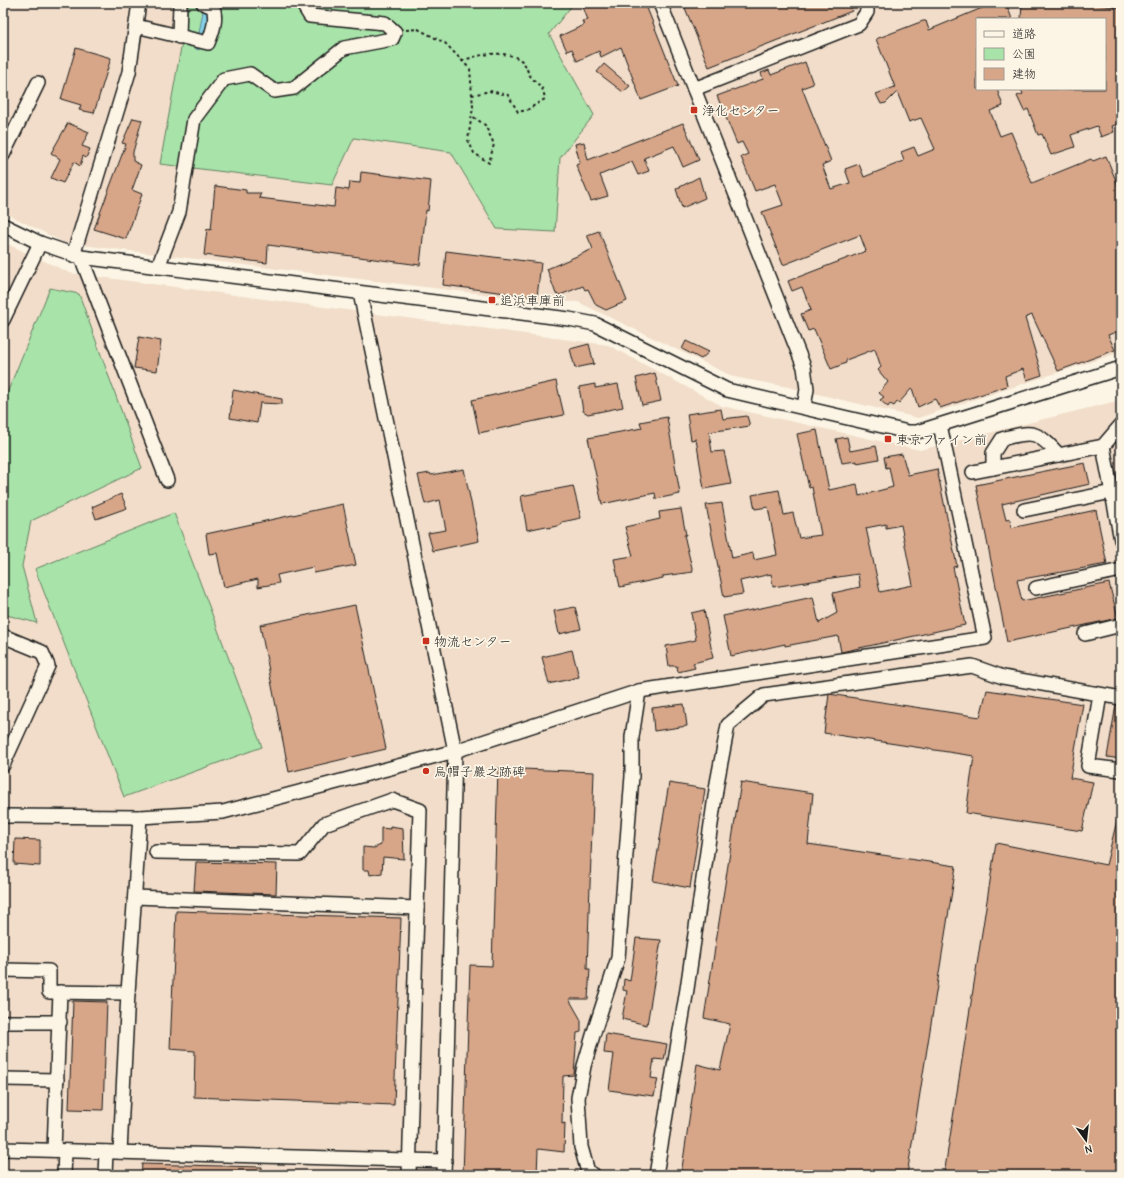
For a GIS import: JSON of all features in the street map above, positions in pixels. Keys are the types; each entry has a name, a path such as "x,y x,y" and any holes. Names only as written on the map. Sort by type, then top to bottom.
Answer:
{"street":[{"path":"139,3 130,72 77,256 167,480"},
{"path":"180,3 180,37"},
{"path":"136,26 208,43 212,32 215,14 213,7 203,3"},
{"path":"158,268 179,212 194,119 224,79 250,74 274,91 294,88 344,48 392,38 395,32 385,23 310,16 302,3"},
{"path":"660,3 804,367 807,389 804,407"},
{"path":"694,89 859,24 867,12 867,3"},
{"path":"3,155 38,83"},
{"path":"3,225 40,243 77,256 158,268 569,319 595,324 727,390 908,432 917,432 1121,368"},
{"path":"3,320 40,243"},
{"path":"360,293 455,750 444,1175"},
{"path":"3,816 140,817 223,812 455,750 640,691 985,638 940,425"},
{"path":"973,472 1103,446 1121,425"},
{"path":"992,468 993,453 1002,439 1024,432 1042,437 1059,455"},
{"path":"1103,446 1116,499 1121,540"},
{"path":"1024,510 1116,499"},
{"path":"1036,588 1121,570"},
{"path":"1085,634 1121,626"},
{"path":"3,636 42,652 48,666 3,765"},
{"path":"656,1175 687,990 717,783 728,725 764,696 972,666 1003,677 1121,698"},
{"path":"594,1175 588,1172 581,1147 578,1098 584,1066 618,958 632,776 632,737 640,691"},
{"path":"1100,695 1088,766 1121,770"},
{"path":"156,852 300,854 324,824 392,800 420,810 408,1175"},
{"path":"120,1152 128,993 140,817"},
{"path":"135,897 417,908"},
{"path":"3,970 49,971 49,992 128,993"},
{"path":"60,992 57,1080 60,1151 64,1175"},
{"path":"3,1022 60,1022"},
{"path":"3,1079 57,1080"},
{"path":"3,1149 445,1161"},
{"path":"105,1175 106,1152"}],"path":[{"path":"395,32 418,29 445,43 470,69 472,116 468,140 474,153 489,163 494,144 485,125 472,116"},
{"path":"462,61 476,55 502,54 522,61 531,77 543,87 545,99 527,110 518,112 508,95 490,91 472,95"}],"shaded area":[{"path":"3,3 1121,3 1121,352 918,418 788,387 734,377 578,302 540,301 65,243 3,212"},
{"path":"3,242 70,273 608,345 722,406 920,450 1121,400 1121,1175 3,1175"}],"green space":[{"path":"189,3 574,3 549,34 594,115 560,158 555,232 497,229 451,152 354,138 332,185 160,164"},
{"path":"50,288 79,294 142,468 31,521 22,566 37,623 3,614 3,403"},
{"path":"174,513 262,747 124,797 35,569"}],"water":[{"path":"204,6 210,7 209,23 199,50 196,49"}],"building":[{"path":"594,3 645,3 678,86 641,100 621,47 601,57 599,51 577,61 572,49 567,51 560,36 584,25 582,21 588,20 583,7"},
{"path":"683,3 849,3 852,11 709,67"},
{"path":"994,3 1006,3 1012,18 976,18 976,90 997,90 1003,106 990,111 1000,136 1011,132 1032,183 1091,159 1093,161 1106,156 1121,193 1121,330 1108,335 1115,350 1058,371 1032,315 1025,318 1042,375 1027,380 1023,369 1005,376 1007,386 940,408 935,399 918,407 912,388 899,403 897,402 894,406 890,404 888,407 880,400 884,397 879,393 888,382 878,370 881,367 875,349 846,360 846,363 831,369 814,329 808,331 801,314 811,310 802,287 792,291 788,281 866,251 860,235 783,265 762,212 783,205 775,184 755,191 741,157 748,154 742,142 737,144 717,96 763,79 761,73 769,70 771,75 805,62 813,84 802,88 831,161 822,165 831,189 850,183 845,169 859,164 864,177 904,161 901,152 914,147 918,156 935,149 921,118 909,122 897,92 886,103 881,104 876,94 895,87 876,39 923,21 926,21 929,30"},
{"path":"1022,3 1087,3 1121,8 1121,123 1112,126 1114,132 1101,137 1097,126 1071,135 1075,147 1051,155 1042,134 1038,135 1028,109 1024,111 1017,96 1023,94 1021,90 1106,90 1106,18 1021,18"},
{"path":"76,48 111,58 94,113 79,110 81,105 61,99"},
{"path":"604,64 630,86 623,92 597,72"},
{"path":"133,118 142,120 133,152 133,161 141,165 132,190 142,194 126,239 94,229 126,144 122,143"},
{"path":"68,123 89,132 82,146 90,149 86,158 83,156 80,166 74,162 63,183 51,178 60,159 51,153"},
{"path":"683,123 699,160 683,167 674,146 644,158 649,171 638,175 632,162 600,175 608,196 591,201 576,165 580,163 575,144 584,142 588,160"},
{"path":"361,172 431,181 420,265 268,245 267,263 204,255 207,229 211,230 215,186 246,190 246,193 261,193 259,198 334,207 336,188 349,190 350,182 360,183"},
{"path":"699,177 705,198 682,208 676,189"},
{"path":"599,231 627,301 606,310 596,305 588,289 585,290 583,286 560,295 556,294 547,269 593,249 587,235"},
{"path":"446,251 541,263 537,297 443,285"},
{"path":"139,337 161,341 157,371 134,368"},
{"path":"686,341 709,352 701,359 682,349"},
{"path":"589,344 594,364 575,368 570,349"},
{"path":"655,373 661,401 642,405 636,378"},
{"path":"556,381 564,415 479,433 472,400"},
{"path":"595,384 595,388 618,384 623,407 588,414 583,411 579,387"},
{"path":"233,390 282,399 282,404 260,403 257,423 230,418"},
{"path":"721,409 723,419 747,416 750,426 709,432 712,452 724,451 731,484 704,489 696,439 691,440 687,414"},
{"path":"667,417 680,494 656,499 655,493 602,504 588,438 642,428 640,422"},
{"path":"817,430 829,490 857,484 859,496 893,487 889,467 886,468 884,457 902,454 908,475 937,469 957,566 953,567 965,625 841,652 838,636 785,646 785,644 731,656 723,616 813,597 819,623 837,613 833,593 860,587 858,574 773,587 771,574 740,581 743,594 724,597 706,505 722,503 732,558 753,553 754,560 777,555 768,507 755,509 752,495 779,490 784,515 793,513 799,538 821,535 812,487 809,488 797,434","holes":["886,524 886,528 901,525 913,585 880,592 866,528"]},
{"path":"847,437 850,451 876,446 879,459 857,463 857,461 842,463 836,439"},
{"path":"1085,463 1090,484 1002,504 1006,520 1010,519 1011,528 1096,510 1107,564 1017,580 1022,601 1109,583 1118,618 1007,642 976,485"},
{"path":"464,469 479,541 433,551 428,533 446,530 440,500 425,504 418,475 430,473 431,475"},
{"path":"573,486 581,518 562,522 561,525 548,528 546,526 527,530 521,496"},
{"path":"121,494 127,508 96,519 92,507"},
{"path":"343,504 356,565 314,573 313,567 277,575 279,583 258,587 258,579 224,587 217,553 209,554 206,534"},
{"path":"681,509 686,535 684,535 693,572 663,576 663,578 620,587 614,559 633,556 625,527 660,519 659,512"},
{"path":"355,605 386,749 289,772 260,625"},
{"path":"575,607 581,629 559,634 554,611"},
{"path":"704,610 713,658 693,663 695,668 678,672 677,666 669,666 666,646 696,640 691,613"},
{"path":"572,650 579,677 549,684 542,657"},
{"path":"987,690 1083,704 1070,778 1093,782 1082,831 966,813 974,756 824,733 829,694 980,717"},
{"path":"684,704 687,726 654,731 652,708"},
{"path":"1116,705 1121,706 1121,759 1107,757"},
{"path":"498,768 594,772 587,969 590,969 588,999 569,999 581,1020 581,1032 577,1033 574,1075 563,1076 562,1124 565,1123 564,1152 538,1149 537,1175 463,1175 470,965 492,966"},
{"path":"741,782 813,793 808,844 956,866 907,1175 681,1175 697,1064 720,1070 730,1024 704,1018"},
{"path":"669,783 705,789 690,888 653,881"},
{"path":"1118,816 1121,817 1121,1175 944,1175 996,843 1106,865"},
{"path":"390,826 403,828 404,859 383,857 382,873 370,875 369,870 363,870 363,847 374,848 381,845 381,828 390,829"},
{"path":"15,839 40,840 40,866 14,864"},
{"path":"196,862 277,864 276,894 194,891"},
{"path":"176,911 401,918 394,1105 194,1097 195,1051 170,1049"},
{"path":"636,938 661,940 647,1025 622,1019 627,991 623,990 624,979 630,981"},
{"path":"73,1001 107,1002 103,1110 69,1109"},
{"path":"606,1034 667,1044 664,1060 654,1059 651,1078 658,1079 654,1096 609,1090 614,1054 604,1053"},
{"path":"142,1164 262,1167 262,1175 141,1175"}],"place":[{"name":"浄化センター","path":"694,110"},
{"name":"追浜車庫前","path":"492,300"},
{"name":"東京ファイン前","path":"888,439"},
{"name":"物流センター","path":"426,641"},
{"name":"烏帽子巖之跡碑","path":"426,771"}]}
